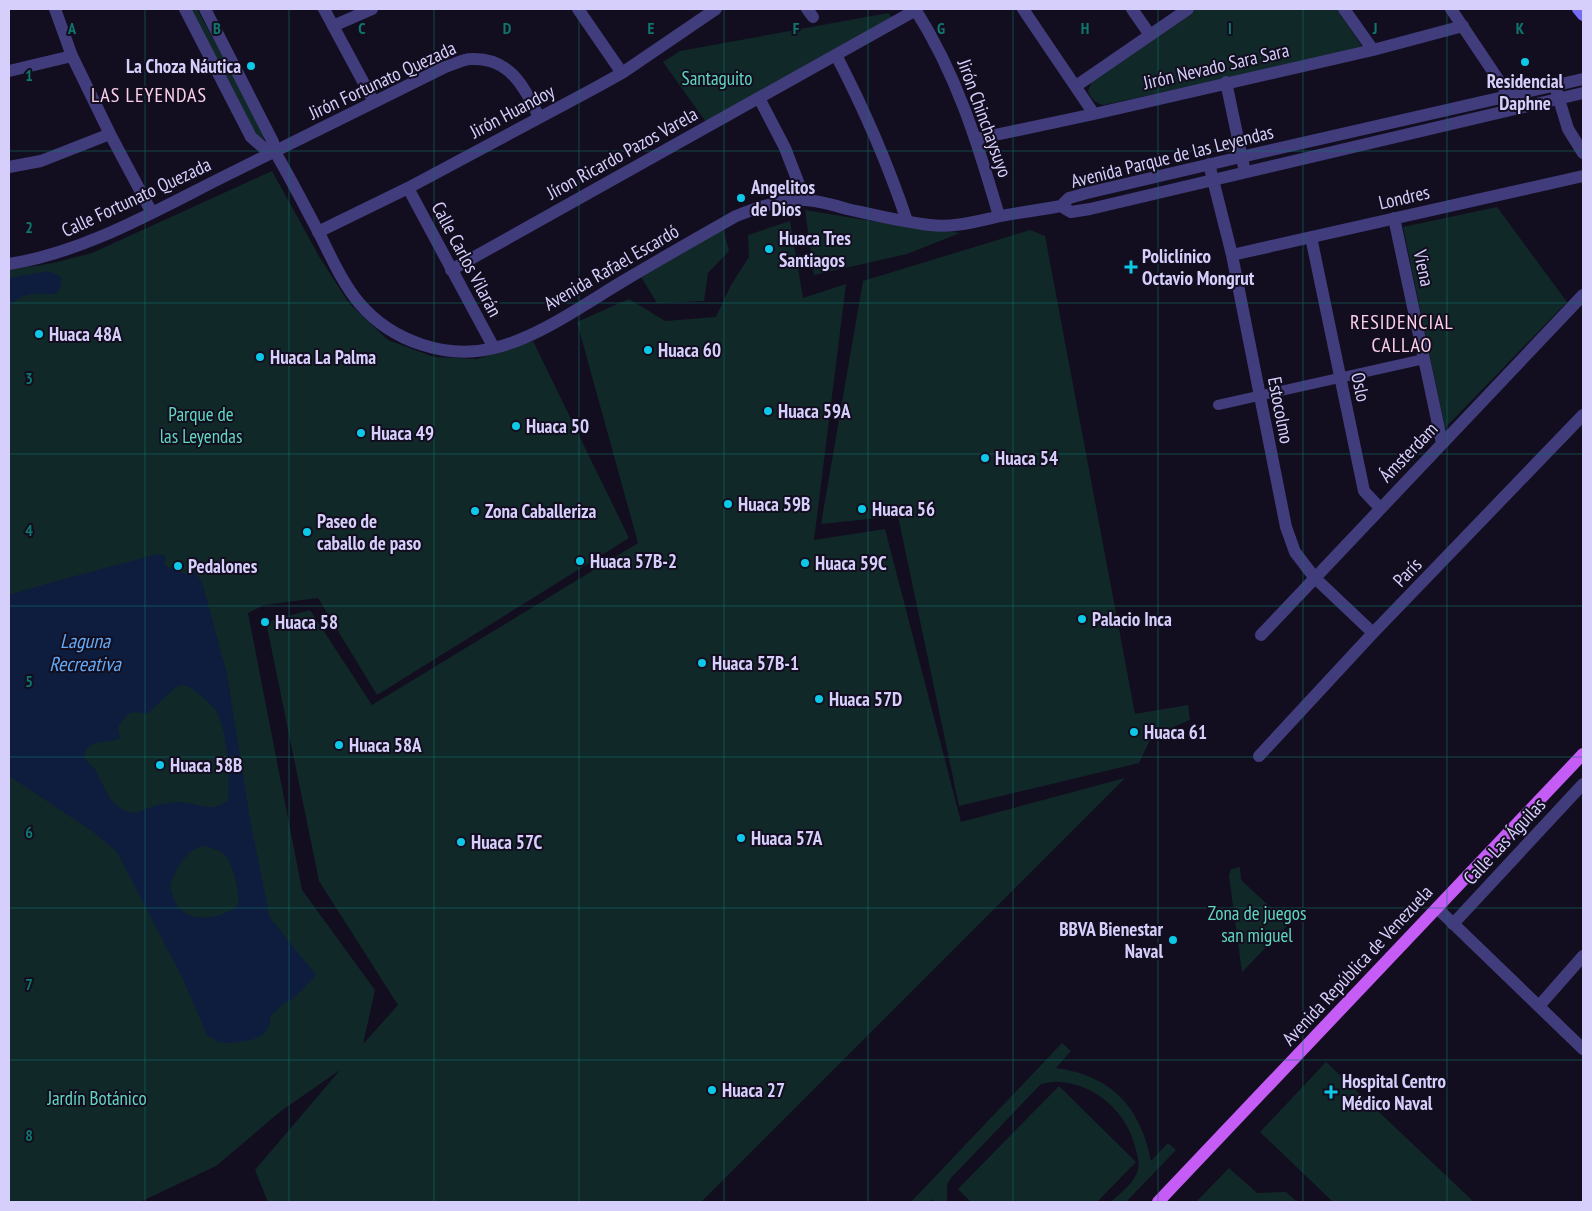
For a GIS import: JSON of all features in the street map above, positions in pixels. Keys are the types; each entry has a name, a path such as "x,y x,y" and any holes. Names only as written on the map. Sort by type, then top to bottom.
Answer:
{"main road":[{"path":"1578,9 1583,15"},
{"name":"Avenida República de Venezuela","path":"1158,1202 1583,754"}],"street":[{"path":"55,9 72,56 110,134 152,213"},
{"path":"185,9 251,137 264,149 275,152"},
{"name":"Avenida Rafael Escardó","path":"205,9 273,142 275,152 345,282 373,317 418,344 456,351 494,348 518,340 736,216 754,208 777,202 805,200 930,225 976,222 999,216 1061,206"},
{"path":"324,9 374,102"},
{"path":"332,26 372,9"},
{"path":"578,9 622,73"},
{"name":"Jirón Huandoy","path":"318,232 408,188 622,73 716,9"},
{"path":"1023,9 1094,114"},
{"path":"1132,9 1150,35"},
{"path":"1076,86 1188,9"},
{"path":"1344,9 1373,50"},
{"path":"1451,9 1518,108"},
{"name":"Jíron Ricardo Pazos Varela","path":"451,270 915,10"},
{"name":"Jirón Chinchaysuyo","path":"915,10 934,40 956,86 976,138 999,216"},
{"name":"Jirón Nevado Sara Sara","path":"976,138 1094,114 1226,82 1373,50 1463,26"},
{"path":"836,55 872,128 896,187 907,221"},
{"path":"9,71 72,56"},
{"name":"Jirón Fortunato Quezada","path":"275,152 445,67 470,59 493,62 512,72 526,92 539,117"},
{"name":"Avenida Parque de las Leyendas","path":"1583,79 1510,97 1241,156 1069,198 1061,206 1071,212 1214,181 1245,172 1583,93"},
{"path":"1226,82 1245,172"},
{"path":"1555,86 1568,130 1583,153"},
{"path":"759,98 785,148 805,200"},
{"path":"9,167 41,161 110,134"},
{"name":"Calle Fortunato Quezada","path":"9,264 59,253 95,239 275,152"},
{"name":"Estocolmo","path":"1209,164 1232,255 1286,527 1295,552 1314,577 1373,634"},
{"name":"Londres","path":"1232,255 1583,176"},
{"name":"Calle Carlos Vilarán","path":"408,188 494,348"},
{"name":"Viena","path":"1394,218 1442,443"},
{"name":"Oslo","path":"1311,237 1364,491 1380,508"},
{"name":"Ámsterdam","path":"1261,635 1583,295"},
{"path":"1218,404 1424,359"},
{"name":"París","path":"1259,756 1373,634 1583,416"},
{"name":"Calle Las Águilas","path":"1452,924 1583,784"},
{"path":"1436,908 1583,1048"},
{"path":"1539,1006 1583,956"}],"green space":[{"path":"190,9 197,9 263,131 264,145 257,138"},
{"path":"1196,9 1337,9 1363,48 1104,105 1096,102 1090,96 1088,91 1092,81"},
{"name":"Santaguito","path":"888,13 893,18 706,122 663,62 680,51"},
{"path":"272,171 320,258 349,303 388,340 434,357 477,359 533,341 629,538 377,695 318,598 264,605 248,613 302,890 375,990 363,1044 398,1005 319,881 266,622 310,610 372,705 638,543 577,322 629,299 665,321 716,317 731,285 749,257 748,235 790,221 803,298 846,284 814,540 885,529 961,822 1125,778 701,1202 268,1202 255,1170 340,1070 281,1111 216,1166 140,1202 9,1202 9,270 53,263 92,253"},
{"path":"1497,207 1567,302 1445,428 1403,227"},
{"path":"805,210 960,233 907,254 814,275"},
{"path":"722,224 729,251 708,273 704,301 657,303 638,272"},
{"path":"1030,230 1045,236 1135,714 1188,705 1190,720 1152,736 1139,763 959,806 898,516 821,524 863,281"},
{"name":"Zona de juegos san miguel","path":"1240,867 1241,880 1289,924 1242,972 1229,876 1231,869"},
{"path":"1062,1043 1071,1051 1056,1068 1093,1078 1108,1086 1120,1097 1131,1110 1139,1124 1151,1161 1168,1143 1176,1150 1126,1202 1111,1202 1131,1183 1137,1174 1137,1156 1130,1131 1116,1110 1096,1094 1073,1084 1050,1082 1041,1084 950,1179 947,1185 947,1202 934,1202 933,1199 929,1202 911,1202"},
{"name":"Hospital Centro Médico Naval","path":"1326,1062 1474,1202 1333,1202 1260,1132"},
{"path":"1059,1086 1136,1162 1097,1202 971,1202 958,1189"},
{"path":"1229,1168 1257,1193 1286,1192 1297,1202 1196,1202"}],"water":[{"path":"49,271 60,276 61,279 61,286 55,294 30,294 9,306 9,278"},
{"name":"Laguna Recreativa","path":"158,554 165,556 165,566 188,575 192,568 202,582 227,674 251,825 270,918 316,975 293,999 283,1004 271,1016 269,1026 264,1034 252,1040 230,1043 218,1042 207,1035 183,979 117,852 92,831 9,776 9,595","holes":["182,685 191,688 206,700 216,711 220,720 226,742 229,779 228,800 211,807 177,802 157,805 136,812 125,811 110,798 94,768 86,760 86,749 99,742 121,738 118,731 119,725 128,714 133,712 147,714 176,687","204,846 213,848 226,856 238,891 239,903 234,908 210,917 192,916 185,913 174,900 170,886 182,861 192,851"]}],"place":[{"name":"Residencial Daphne","path":"1525,62"},
{"name":"La Choza Náutica","path":"251,66"},
{"name":"Angelitos de Dios","path":"741,198"},
{"name":"Huaca Tres Santiagos","path":"769,249"},
{"name":"Policlínico Octavio Mongrut","path":"1131,267"},
{"name":"Huaca 48A","path":"39,334"},
{"name":"Huaca 60","path":"648,350"},
{"name":"Huaca La Palma","path":"260,357"},
{"name":"Huaca 59A","path":"768,411"},
{"name":"Huaca 50","path":"516,426"},
{"name":"Huaca 49","path":"361,433"},
{"name":"Huaca 54","path":"985,458"},
{"name":"Huaca 59B","path":"728,504"},
{"name":"Huaca 56","path":"862,509"},
{"name":"Zona Caballeriza","path":"475,511"},
{"name":"Paseo de caballo de paso","path":"307,532"},
{"name":"Huaca 57B-2","path":"580,561"},
{"name":"Huaca 59C","path":"805,563"},
{"name":"Pedalones","path":"178,566"},
{"name":"Palacio Inca","path":"1082,619"},
{"name":"Huaca 58","path":"265,622"},
{"name":"Huaca 57B-1","path":"702,663"},
{"name":"Huaca 57D","path":"819,699"},
{"name":"Huaca 61","path":"1134,732"},
{"name":"Huaca 58A","path":"339,745"},
{"name":"Huaca 58B","path":"160,765"},
{"name":"Huaca 57A","path":"741,838"},
{"name":"Huaca 57C","path":"461,842"},
{"name":"BBVA Bienestar Naval","path":"1173,940"},
{"name":"Huaca 27","path":"712,1090"},
{"name":"Hospital Centro Médico Naval","path":"1331,1092"}],"district":[{"name":"LAS LEYENDAS","path":"149,95"},
{"name":"RESIDENCIAL CALLAO","path":"1402,334"}],"park label":[{"name":"Parque de las Leyendas","path":"201,425"},
{"name":"Jardín Botánico","path":"97,1098"}]}
